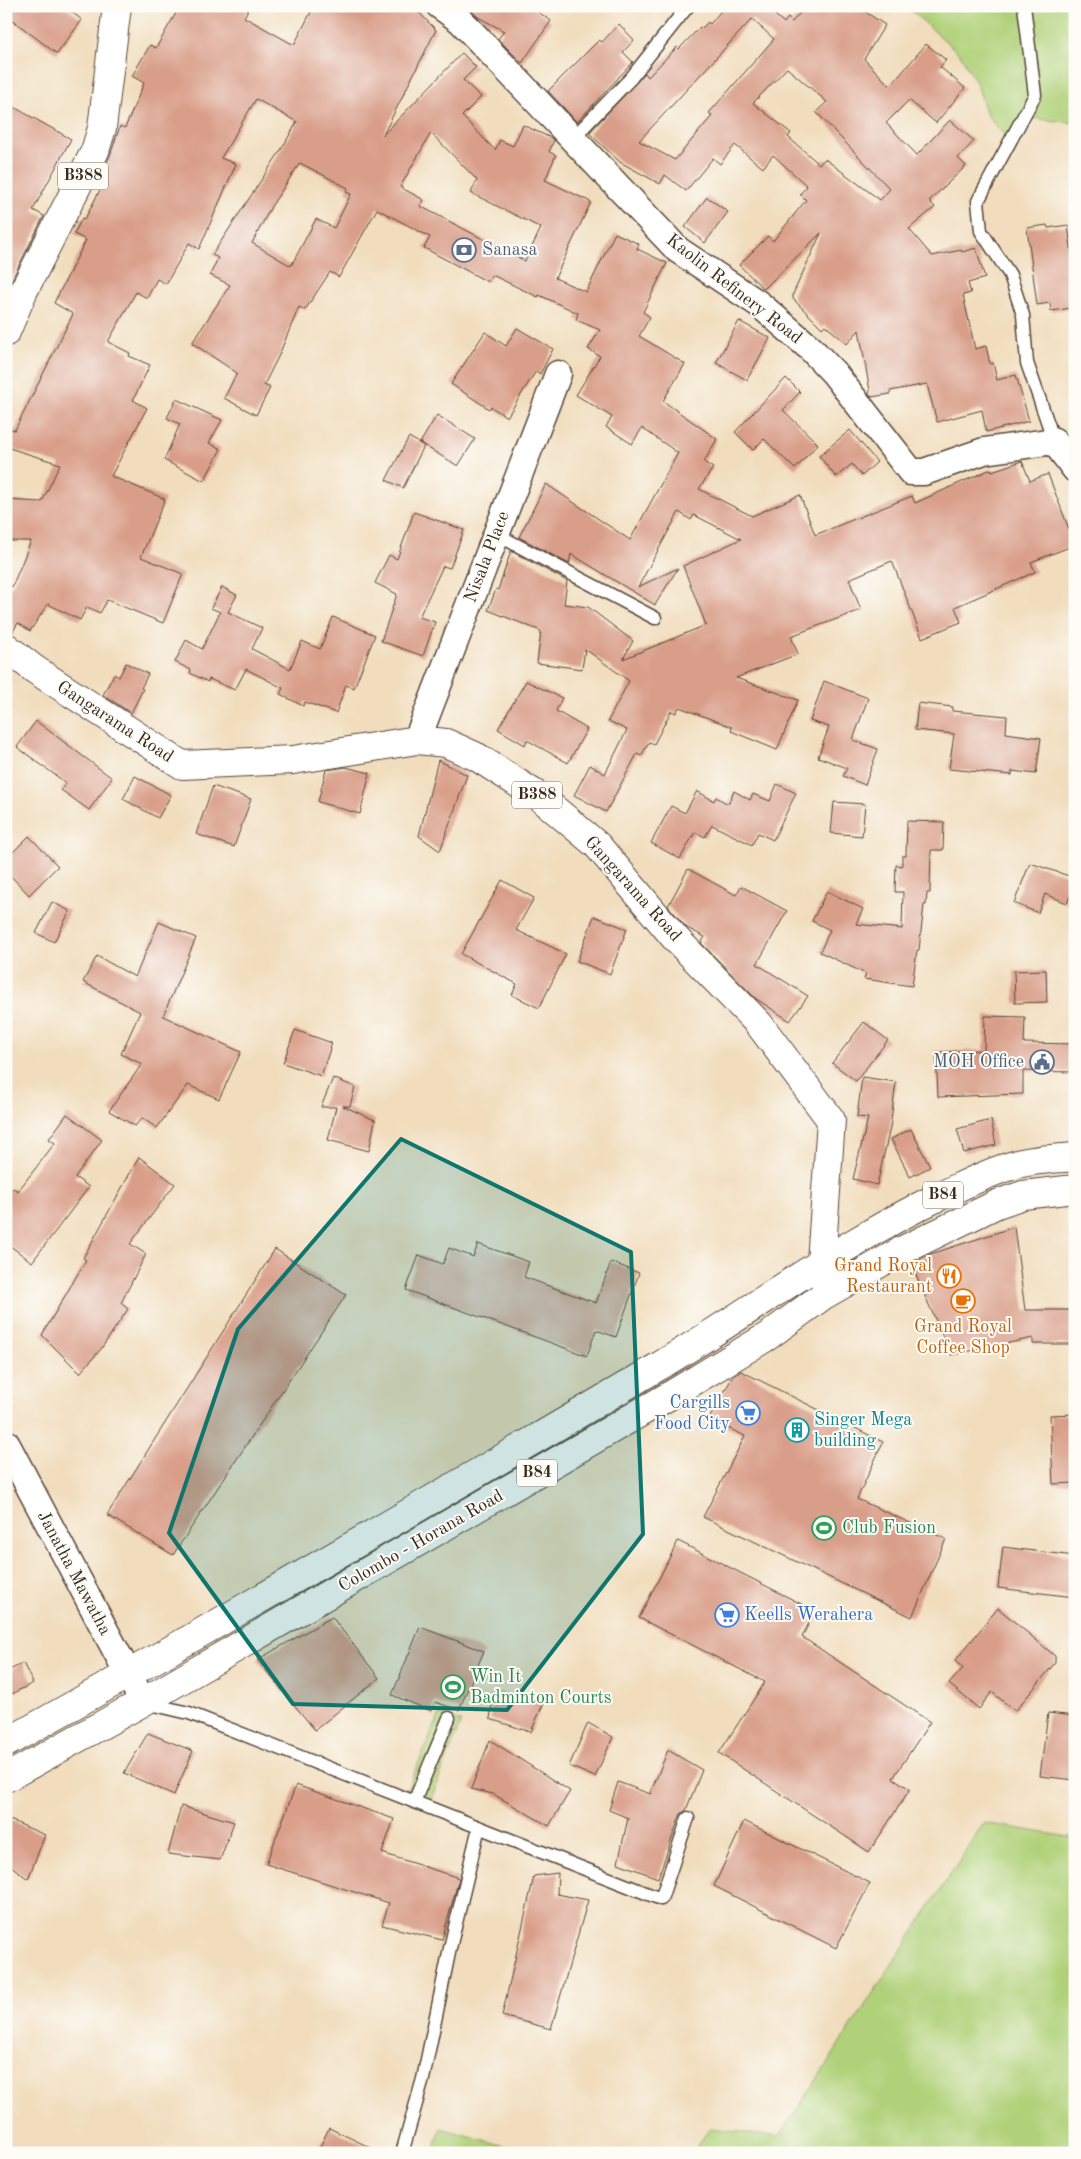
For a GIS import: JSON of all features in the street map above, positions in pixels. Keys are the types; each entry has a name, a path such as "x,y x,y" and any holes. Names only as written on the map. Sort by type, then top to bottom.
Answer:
{"main road":[{"name":"B388","path":"6,332 23,292 95,151 102,128 117,6"},
{"name":"Gangarama Road","path":"6,647 34,670 182,765 293,760 417,740 446,743 477,757 541,798 597,845 676,939 759,1024 831,1120 821,1262 824,1295"},
{"name":"Colombo - Horana Road","path":"6,1743 128,1675 548,1430 751,1310 821,1262 925,1203 1015,1164 1075,1157"},
{"name":"Colombo - Horana Road","path":"6,1778 143,1702 564,1457 768,1336 824,1295 939,1231 996,1204 1023,1195 1075,1188"},
{"path":"548,1430 564,1457"}],"street":[{"name":"Kaolin Refinery Road","path":"440,6 461,21 678,250 759,304 810,348 834,373 911,472 924,472 984,452 1054,441"},
{"name":"Nisala Place","path":"417,740 558,374"},
{"path":"1054,441 1075,469"},
{"name":"Janatha Mawatha","path":"6,1443 143,1702"}],"lane":[{"path":"573,138 631,78 688,6"},
{"path":"1024,6 1035,95 978,201 981,231 1010,275 1023,315 1027,363 1054,441"},
{"path":"496,534 655,618"},
{"path":"143,1702 189,1713 661,1899 688,1818"},
{"path":"414,1802 449,1718"},
{"path":"402,2153 424,2079 450,1948 479,1827"}],"highlighted area":[{"path":"401,1139 631,1252 643,1534 507,1710 293,1704 169,1533 238,1329"}],"green space":[{"path":"906,6 1075,6 1075,123 1023,117 1010,142 987,115 977,84 960,54"},
{"path":"440,1714 461,1722 430,1802 405,1794"},
{"path":"984,1823 1075,1838 1075,2153 693,2153 709,2129 780,2136"},
{"path":"441,2128 530,2153 433,2153"}],"building":[{"path":"6,6 64,6 82,20 57,54 6,15"},
{"path":"180,6 250,6 244,17 294,45 314,6 413,6 436,30 383,135 462,53 476,67 463,80 481,97 462,116 495,150 500,140 513,146 523,125 554,140 549,152 556,155 545,180 591,202 555,278 586,292 615,233 639,244 637,249 667,263 643,312 650,317 639,336 685,364 663,401 717,439 704,462 713,468 699,489 752,516 800,495 815,535 912,496 915,503 991,469 992,471 1022,461 1030,481 1048,474 1075,545 1031,562 1035,572 955,607 961,622 922,638 892,561 849,579 861,610 791,636 798,654 736,678 798,700 777,750 731,731 732,727 679,707 676,713 671,711 654,744 649,742 641,756 637,754 606,812 574,795 590,765 605,774 627,730 608,721 629,681 585,649 582,669 537,663 541,631 488,610 496,589 498,590 511,551 567,581 564,604 588,607 633,641 623,659 706,625 683,566 741,539 694,515 691,520 679,512 638,587 678,568 655,605 571,554 569,564 519,537 546,484 630,540 678,453 642,428 632,444 606,427 612,417 576,395 600,356 588,349 600,330 576,320 578,313 539,295 538,297 492,275 488,282 424,248 430,237 377,209 339,277 330,272 305,310 299,307 264,385 270,388 256,415 224,398 237,373 192,343 230,285 210,275 218,258 212,255 281,150 297,122 256,99 221,158 236,164 199,249 189,243 166,284 157,279 147,298 136,292 108,342 130,353 129,356 150,365 133,400 147,408 111,476 165,499 141,557 183,574 163,623 107,600 100,613 87,607 80,620 48,604 30,631 18,623 12,633 6,632 6,583 12,587 31,541 6,541 6,500 42,502 60,464 6,447 6,428 15,430 73,314 54,303 86,240 74,234 82,218 85,219 105,180 99,178 110,156 120,126 125,128 144,83 132,76 150,45 156,48","holes":["431,133 477,180 471,193 541,228 525,261 420,206 424,200 400,187","300,163 348,188 346,192 351,194 334,228 316,219 291,266 252,243 272,205"]},
{"path":"466,6 530,6 551,21 522,63 498,39 504,31 478,17"},
{"path":"725,6 765,6 784,23 788,18 792,22 806,6 857,6 885,25 864,59 889,85 894,82 926,44 946,60 940,67 965,88 936,123 909,100 886,123 917,155 950,120 974,141 958,158 966,166 929,201 935,207 909,229 932,256 976,248 985,278 968,283 971,293 963,295 975,349 986,346 990,364 993,363 997,380 1016,375 1029,421 986,432 982,410 937,422 927,384 890,391 890,394 872,397 869,393 859,330 847,344 825,325 822,328 793,299 793,294 821,233 764,289 739,265 768,236 773,241 806,200 800,194 807,186 773,155 763,168 735,145 720,164 713,158 686,191 665,175 660,184 620,162 589,133 645,73 648,77 677,47 679,49 700,27 701,29 708,22 710,24","holes":["752,19 774,39 709,113 712,116 675,160 639,141","787,68 827,102 816,112 890,189 880,200 825,159 819,164 788,137 791,133 753,103"]},
{"path":"619,24 634,40 623,52 633,62 577,122 548,91 599,40 602,42"},
{"path":"12,106 71,139 33,210 44,216 6,291 6,115"},
{"path":"707,197 728,212 705,243 685,227"},
{"path":"1047,225 1048,228 1068,225 1072,255 1075,255 1075,298 1070,298 1072,308 1051,311 1050,303 1037,305 1027,228"},
{"path":"739,321 770,338 747,380 716,363"},
{"path":"517,328 553,349 540,374 536,371 507,417 491,407 489,409 451,384 485,332 506,346"},
{"path":"786,378 800,392 783,410 818,444 795,469 764,439 753,450 735,432"},
{"path":"176,399 222,420 209,443 221,449 204,481 164,460 180,424 167,418"},
{"path":"437,415 475,439 458,466 420,443"},
{"path":"850,430 877,462 862,476 852,464 836,477 819,456"},
{"path":"409,437 424,446 403,488 386,480"},
{"path":"414,512 464,530 450,568 443,566 419,617 435,622 423,656 381,641 397,594 375,583 389,555 397,559"},
{"path":"222,587 237,595 228,612 262,628 252,649 290,669 302,641 320,649 333,617 375,635 354,688 346,685 336,713 305,702 303,706 280,694 283,688 246,669 235,690 209,679 208,682 190,673 191,670 175,662 186,640 202,649 220,612 211,608"},
{"path":"126,663 148,674 131,713 103,695 114,674 119,677"},
{"path":"526,681 562,698 556,711 587,729 568,763 527,740 525,745 498,729"},
{"path":"824,681 868,698 853,740 878,749 865,785 843,776 847,768 818,757 829,727 810,721"},
{"path":"918,703 953,707 952,711 1007,716 1006,733 1041,738 1036,774 1012,771 1012,775 949,769 954,734 915,730"},
{"path":"36,721 112,778 89,810 61,790 66,783 17,747"},
{"path":"438,760 467,775 440,851 419,836"},
{"path":"346,767 370,773 360,814 318,802 326,770"},
{"path":"135,776 171,795 158,818 123,799"},
{"path":"777,784 796,793 773,840 758,833 752,845 712,825 705,837 695,832 680,859 651,843 671,806 685,813 697,791 714,801 716,797 728,804 734,791 750,800 753,794 770,801"},
{"path":"213,786 251,799 234,847 196,834"},
{"path":"834,802 865,804 862,836 831,833"},
{"path":"907,821 944,822 943,850 931,850 930,893 927,893 926,905 924,905 919,950 917,950 912,986 864,979 866,974 820,952 830,930 812,921 827,891 863,909 856,924 902,929 903,892 895,892 896,865 902,866 902,856 906,856"},
{"path":"29,836 58,866 29,895 6,871 6,859"},
{"path":"1030,863 1075,878 1075,886 1067,903 1045,894 1038,913 1014,903"},
{"path":"688,869 736,895 741,886 787,911 757,964 808,996 790,1021 755,998 701,943 705,937 687,928 668,906"},
{"path":"502,880 534,898 516,930 566,954 539,1008 512,995 517,984 461,954"},
{"path":"52,902 70,911 54,942 36,933"},
{"path":"594,916 627,929 610,974 577,961"},
{"path":"159,922 196,938 163,1016 241,1052 219,1099 188,1085 157,1128 142,1118 135,1126 109,1111 142,1064 121,1054 140,1012 83,982 97,956 135,977"},
{"path":"1046,970 1047,1002 1015,1003 1014,971"},
{"path":"985,1016 1025,1017 1024,1043 1075,1044 1075,1072 1023,1071 1023,1094 938,1097 936,1052 984,1050"},
{"path":"864,1022 888,1040 856,1081 832,1063"},
{"path":"295,1030 332,1043 321,1076 283,1063"},
{"path":"862,1077 896,1082 890,1128 877,1185 853,1179 868,1118 857,1117"},
{"path":"333,1078 355,1087 350,1106 343,1106 375,1120 369,1151 328,1140 336,1107 321,1107"},
{"path":"67,1114 102,1140 75,1177 89,1187 32,1262 6,1243 6,1197 13,1188 18,1191 55,1143 49,1139"},
{"path":"991,1120 996,1145 964,1153 957,1129"},
{"path":"911,1129 930,1167 910,1177 891,1139"},
{"path":"139,1157 175,1184 130,1244 146,1254 121,1303 128,1309 101,1349 80,1373 42,1335 86,1260 83,1258"},
{"path":"1014,1227 1025,1310 1075,1310 1075,1344 1033,1344 1033,1338 951,1355 911,1264 931,1254"},
{"path":"478,1244 529,1262 524,1277 596,1303 611,1262 639,1273 616,1337 596,1330 587,1356 406,1290 419,1255 443,1264 449,1248 473,1257"},
{"path":"275,1249 346,1295 173,1555 107,1515"},
{"name":"Club Fusion","path":"741,1371 883,1442 857,1499 946,1539 912,1617 703,1517 745,1436 709,1419 733,1376"},
{"path":"1075,1414 1075,1483 1053,1484 1050,1415"},
{"path":"678,1541 815,1611 802,1637 930,1722 893,1778 910,1789 869,1852 719,1753 765,1682 639,1618"},
{"path":"1003,1547 1075,1556 1075,1597 998,1588"},
{"path":"998,1608 1055,1656 1055,1663 1015,1711 992,1692 979,1709 949,1684 963,1668 955,1661"},
{"path":"332,1617 379,1678 315,1730 257,1660"},
{"path":"420,1627 484,1651 459,1710 435,1702 431,1711 392,1695"},
{"path":"23,1663 33,1683 6,1697 6,1672"},
{"path":"494,1691 544,1702 531,1732 490,1719"},
{"path":"1048,1713 1075,1716 1075,1780 1040,1776"},
{"path":"588,1723 613,1737 595,1777 569,1766"},
{"path":"148,1733 193,1751 174,1795 124,1773"},
{"path":"490,1740 570,1791 549,1826 493,1794 471,1789"},
{"path":"668,1750 702,1770 686,1810 680,1815 658,1878 618,1863 628,1818 609,1810 618,1782 650,1794"},
{"path":"296,1785 394,1819 382,1853 459,1878 442,1940 382,1925 389,1903 266,1864"},
{"path":"181,1806 234,1822 220,1860 168,1854"},
{"path":"10,1820 45,1835 28,1879 6,1862 6,1830"},
{"path":"744,1821 870,1883 836,1948 714,1886"},
{"path":"558,1873 557,1894 588,1900 551,2029 502,2016 534,1876"},
{"path":"329,2128 382,2153 317,2153"}],"place":[{"name":"Sanasa","path":"464,250"},
{"name":"MOH Office","path":"1042,1062"},
{"name":"Grand Royal Restaurant","path":"949,1276"},
{"name":"Grand Royal Coffee Shop","path":"963,1301"},
{"name":"Cargills Food City","path":"748,1413"},
{"name":"Singer Mega building","path":"797,1430"},
{"name":"Club Fusion","path":"824,1528"},
{"name":"Keells Werahera","path":"727,1615"},
{"name":"Win It Badminton Courts","path":"453,1687"}]}
